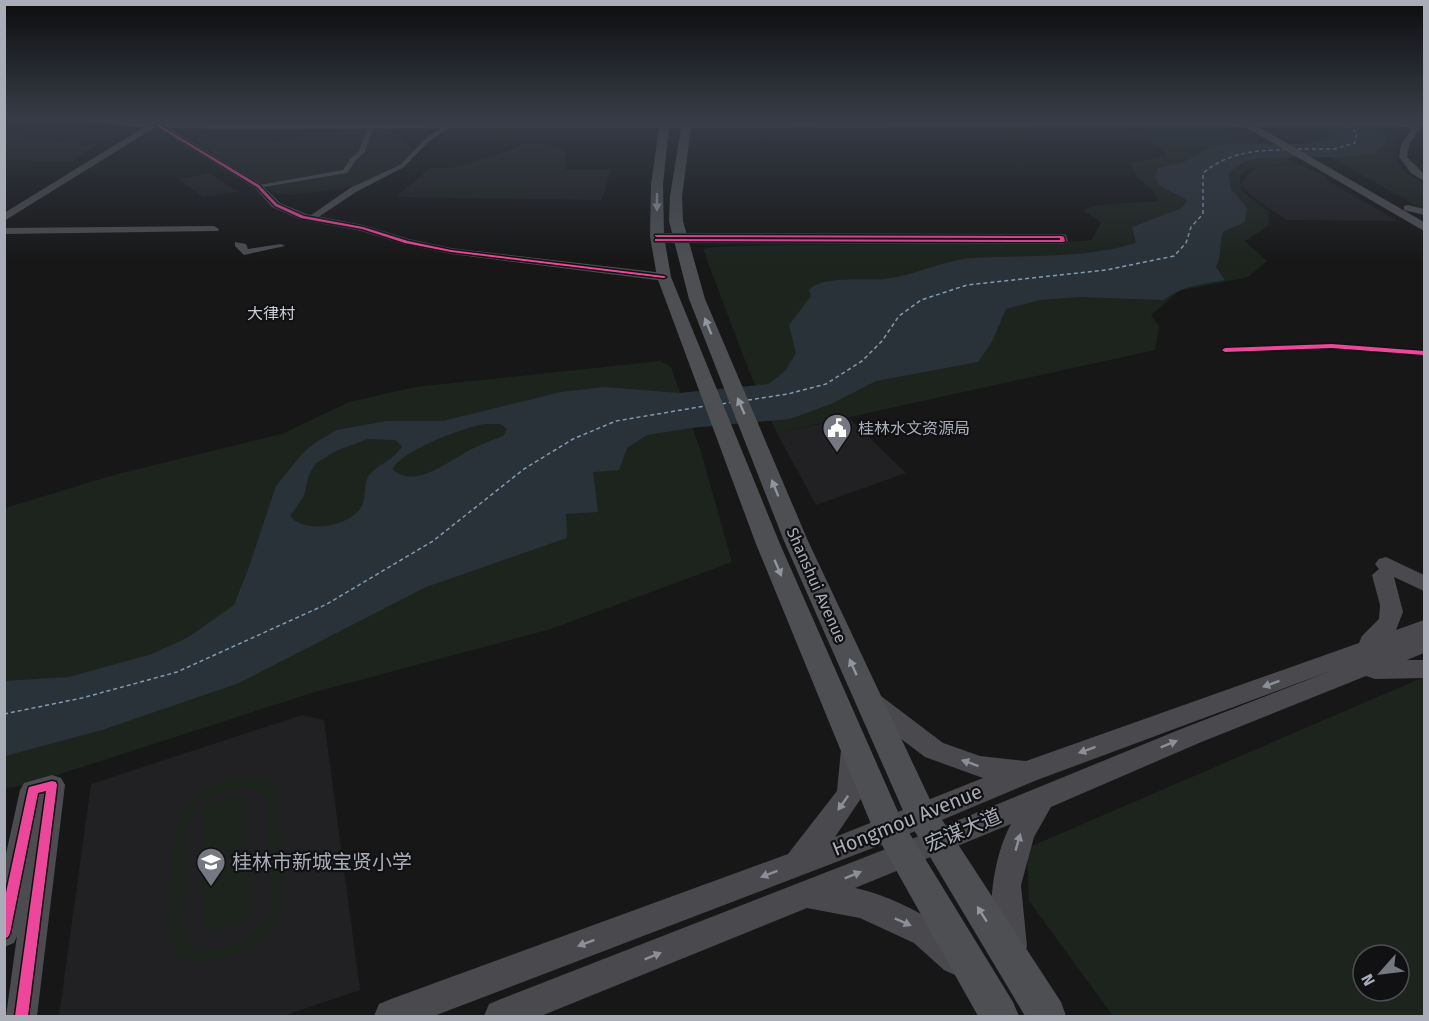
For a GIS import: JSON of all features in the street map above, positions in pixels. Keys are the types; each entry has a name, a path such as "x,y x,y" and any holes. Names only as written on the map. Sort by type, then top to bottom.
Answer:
{"highway":[{"path":"1315,166 1425,227"},
{"path":"1332,166 1425,215"}],"main road":[{"path":"4,212 79,166"},
{"path":"4,218 86,166"},
{"name":"Shanshui Avenue","path":"659,166 657,238 664,277 706,383 739,434 799,547 921,815 1047,1017"},
{"name":"Shanshui Avenue","path":"680,166 676,196 676,221 697,299 730,380 739,434 768,544 889,829 999,1017"},
{"path":"1351,664 1389,626 1393,607 1385,570 1425,584"},
{"path":"1351,664 1425,628"},
{"name":"宏谋大道","path":"501,1017 937,842 1035,784 1351,664 1425,644"},
{"path":"1351,664 1425,669"},
{"path":"868,700 934,750 978,767 1035,784 1006,885 1013,962"},
{"path":"797,864 850,794 854,747"},
{"name":"Hongmou Avenue","path":"391,1017 921,815 1035,784"},
{"path":"807,894 863,904 926,932 979,981"}],"street":[{"path":"225,166 258,186 276,205 293,214 363,228 407,242 451,251 664,277"},
{"path":"258,186 345,172 349,166"},
{"path":"310,218 353,190 401,166"},
{"path":"1410,166 1425,178"},
{"path":"4,231 214,229"},
{"path":"657,238 1062,237 1063,241 681,238"},
{"path":"238,244 243,246 244,252 281,246"},
{"path":"1225,350 1332,346 1425,353"},
{"path":"4,933 33,790 52,785 21,1017"}],"shaded area":[{"path":"233,166 399,166 354,187 292,195 275,193"},
{"path":"461,166 565,166 565,170 611,169 602,200 396,197 430,168"},
{"path":"1131,166 1271,166 1249,168 1240,176 1241,190 1269,212 1268,226 1245,241 1267,261 1248,277 1179,291 1151,315 1159,326 1155,350 777,433 749,371 703,249 782,245 1057,243 1092,240 1101,222 1082,210 1097,205 1158,201 1153,191"},
{"path":"1239,166 1228,173 1231,189 1247,208 1245,222 1223,232 1216,267 1225,280 1185,289 1164,300 1080,297 1040,300 1006,309 992,342 978,362 876,381 831,404 790,419 691,428 647,435 627,448 619,470 593,472 598,512 566,514 567,538 426,587 239,683 102,730 5,756 5,681 69,677 152,654 187,638 234,605 276,486 303,453 337,430 387,421 443,421 561,392 604,387 679,393 769,384 786,370 796,353 789,325 811,296 809,290 815,285 833,280 876,279 907,275 962,259 1076,254 1136,243 1132,227 1182,208 1187,200 1159,185 1155,177 1158,168","holes":["501,424 507,429 503,436 472,449 431,472 411,477 393,470 397,463 434,441 476,426","368,439 395,440 402,446 368,477 362,505 354,515 336,524 325,526 305,525 296,522 290,516 304,496 309,475 316,463 338,450"]},
{"path":"1301,166 1327,177 1325,179 1398,221 1287,220 1255,199 1243,187 1242,181 1256,167"},
{"path":"1345,166 1399,166 1424,183 1424,210"},
{"path":"361,171 370,177 355,184 330,189 286,192 280,184"},
{"path":"210,173 238,192 203,197 178,179"},
{"path":"513,180 527,186 518,198 433,197 437,186 456,181"},
{"path":"660,361 671,367 701,452 732,562 551,629 315,692 29,784 5,789 5,508 117,474 282,434 349,402 415,387"},
{"name":"桂林水文资源局","path":"849,418 906,473 816,505 777,433"},
{"path":"1424,677 1424,1016 1113,1016 1029,901 1027,848"},
{"name":"桂林市新城宝贤小学","path":"302,715 324,720 360,990 283,1016 59,1016 91,784"},
{"path":"246,776 266,779 276,791 281,909 279,918 268,934 253,945 217,959 194,961 179,955 170,938 173,850 181,816 190,802 203,791 221,782","holes":["246,787 261,791 267,805 271,894 268,915 256,931 238,942 219,948 196,947 189,943 182,931 185,826 199,805 210,797 224,791"]},
{"path":"245,793 246,849 203,863 204,805"},
{"path":"247,856 249,919 203,935 204,869"}],"ferry route":[{"path":"748,400 788,394 826,384 862,361 882,341 899,316 921,300 967,285 1106,270 1174,256 1186,243 1191,227 1203,214 1203,173 1213,166"},
{"path":"722,404 732,402"},
{"path":"4,714 82,698 177,672 327,604 433,541 524,469 573,439 616,421 705,406"}],"cycle path":[{"path":"225,166 258,186 276,205 303,217 363,228 407,242 451,251 664,277"},
{"path":"657,236 1062,237 1063,241 657,240"},
{"path":"1225,350 1332,346 1424,353"},
{"path":"4,933 33,790 52,785 21,1016"}],"place":[{"name":"桂林水文资源局","path":"837,454"},
{"name":"桂林市新城宝贤小学","path":"211,888"}],"district":[{"name":"大律村","path":"271,313"}]}
